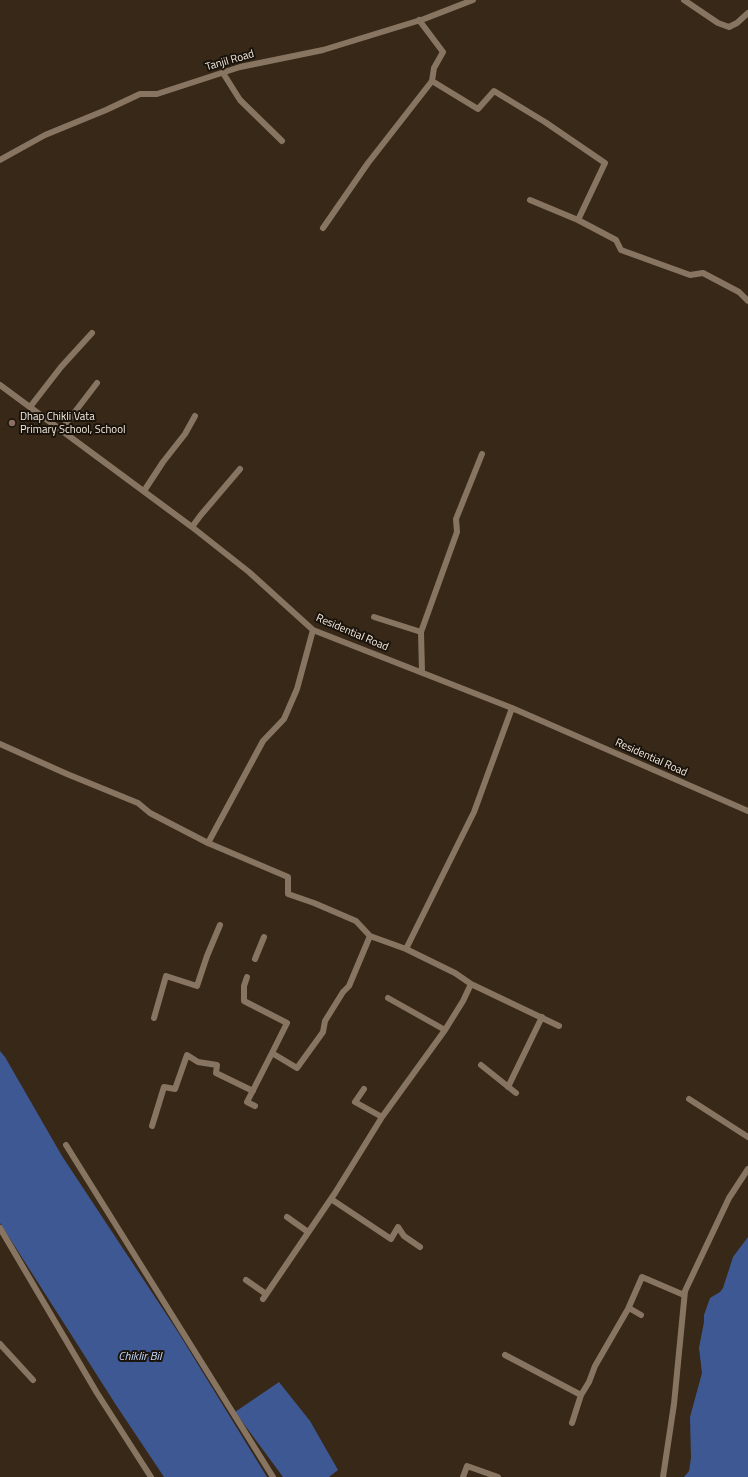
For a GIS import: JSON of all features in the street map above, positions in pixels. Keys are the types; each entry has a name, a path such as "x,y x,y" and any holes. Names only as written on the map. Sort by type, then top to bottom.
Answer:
{"street":[{"name":"Tanjil Road","path":"0,160 45,135 106,110 140,94 157,94 240,68 323,50 419,20 473,0"},
{"path":"684,0 718,23 729,27 737,23 748,13"},
{"path":"323,228 368,163 432,82 434,68 443,52 419,20"},
{"path":"223,73 240,100 282,142"},
{"path":"432,82 478,109 494,91 545,122 605,163 578,220"},
{"path":"530,200 578,220 616,240 621,250 690,275 703,273 739,292 748,301"},
{"path":"30,407 61,367 92,333"},
{"path":"61,430 97,383"},
{"name":"Residential Road","path":"0,385 192,527 249,572 312,630 512,708 748,811"},
{"path":"144,491 163,462 185,434 195,416"},
{"path":"422,672 421,632 457,532 456,519 482,454"},
{"path":"192,527 240,469"},
{"path":"374,617 421,632"},
{"path":"208,843 263,741 284,719 297,689 312,630"},
{"path":"406,949 474,812 512,708"},
{"path":"0,744 60,771 138,803 150,813 208,843 288,877 288,894 356,921 370,936 406,949 455,972 471,984 559,1026"},
{"path":"154,1018 166,976 197,986 207,956 220,925"},
{"path":"272,1053 297,1068 324,1032 325,1021 343,992 349,986 370,936"},
{"path":"255,959 264,937"},
{"path":"247,977 244,986 244,1001 287,1023 247,1102 255,1106"},
{"path":"246,1280 265,1297 331,1199 382,1118 445,1030 471,984"},
{"path":"388,998 445,1030"},
{"path":"508,1087 542,1017"},
{"path":"152,1126 164,1087 175,1089 187,1055 198,1062 217,1065 216,1073 253,1091"},
{"path":"481,1065 516,1093"},
{"path":"364,1089 356,1102 382,1118"},
{"path":"689,1099 748,1137"},
{"path":"66,1145 273,1477"},
{"path":"663,1477 674,1404 684,1291 730,1198 748,1169"},
{"path":"331,1199 391,1239 398,1227 404,1236 420,1247"},
{"path":"287,1217 308,1232"},
{"path":"0,1228 97,1393 151,1477"},
{"path":"572,1423 581,1395 589,1382 595,1366 629,1308 642,1276 684,1295"},
{"path":"629,1308 642,1315"},
{"path":"0,1344 33,1380"},
{"path":"505,1355 581,1395"},
{"path":"463,1477 466,1466 498,1477"}],"water":[{"name":"Chiklir Bil","path":"0,1051 5,1057 62,1156 178,1332 267,1477 164,1477 116,1405 0,1223"},
{"path":"748,1237 748,1477 684,1477 689,1471 691,1458 690,1417 702,1373 699,1348 704,1315 710,1298 720,1292 723,1288 733,1257"},
{"path":"279,1382 310,1421 338,1470 329,1477 283,1477 235,1412"}],"place":[{"name":"Dhap Chikli Vata Primary School, School","path":"12,423"}]}
